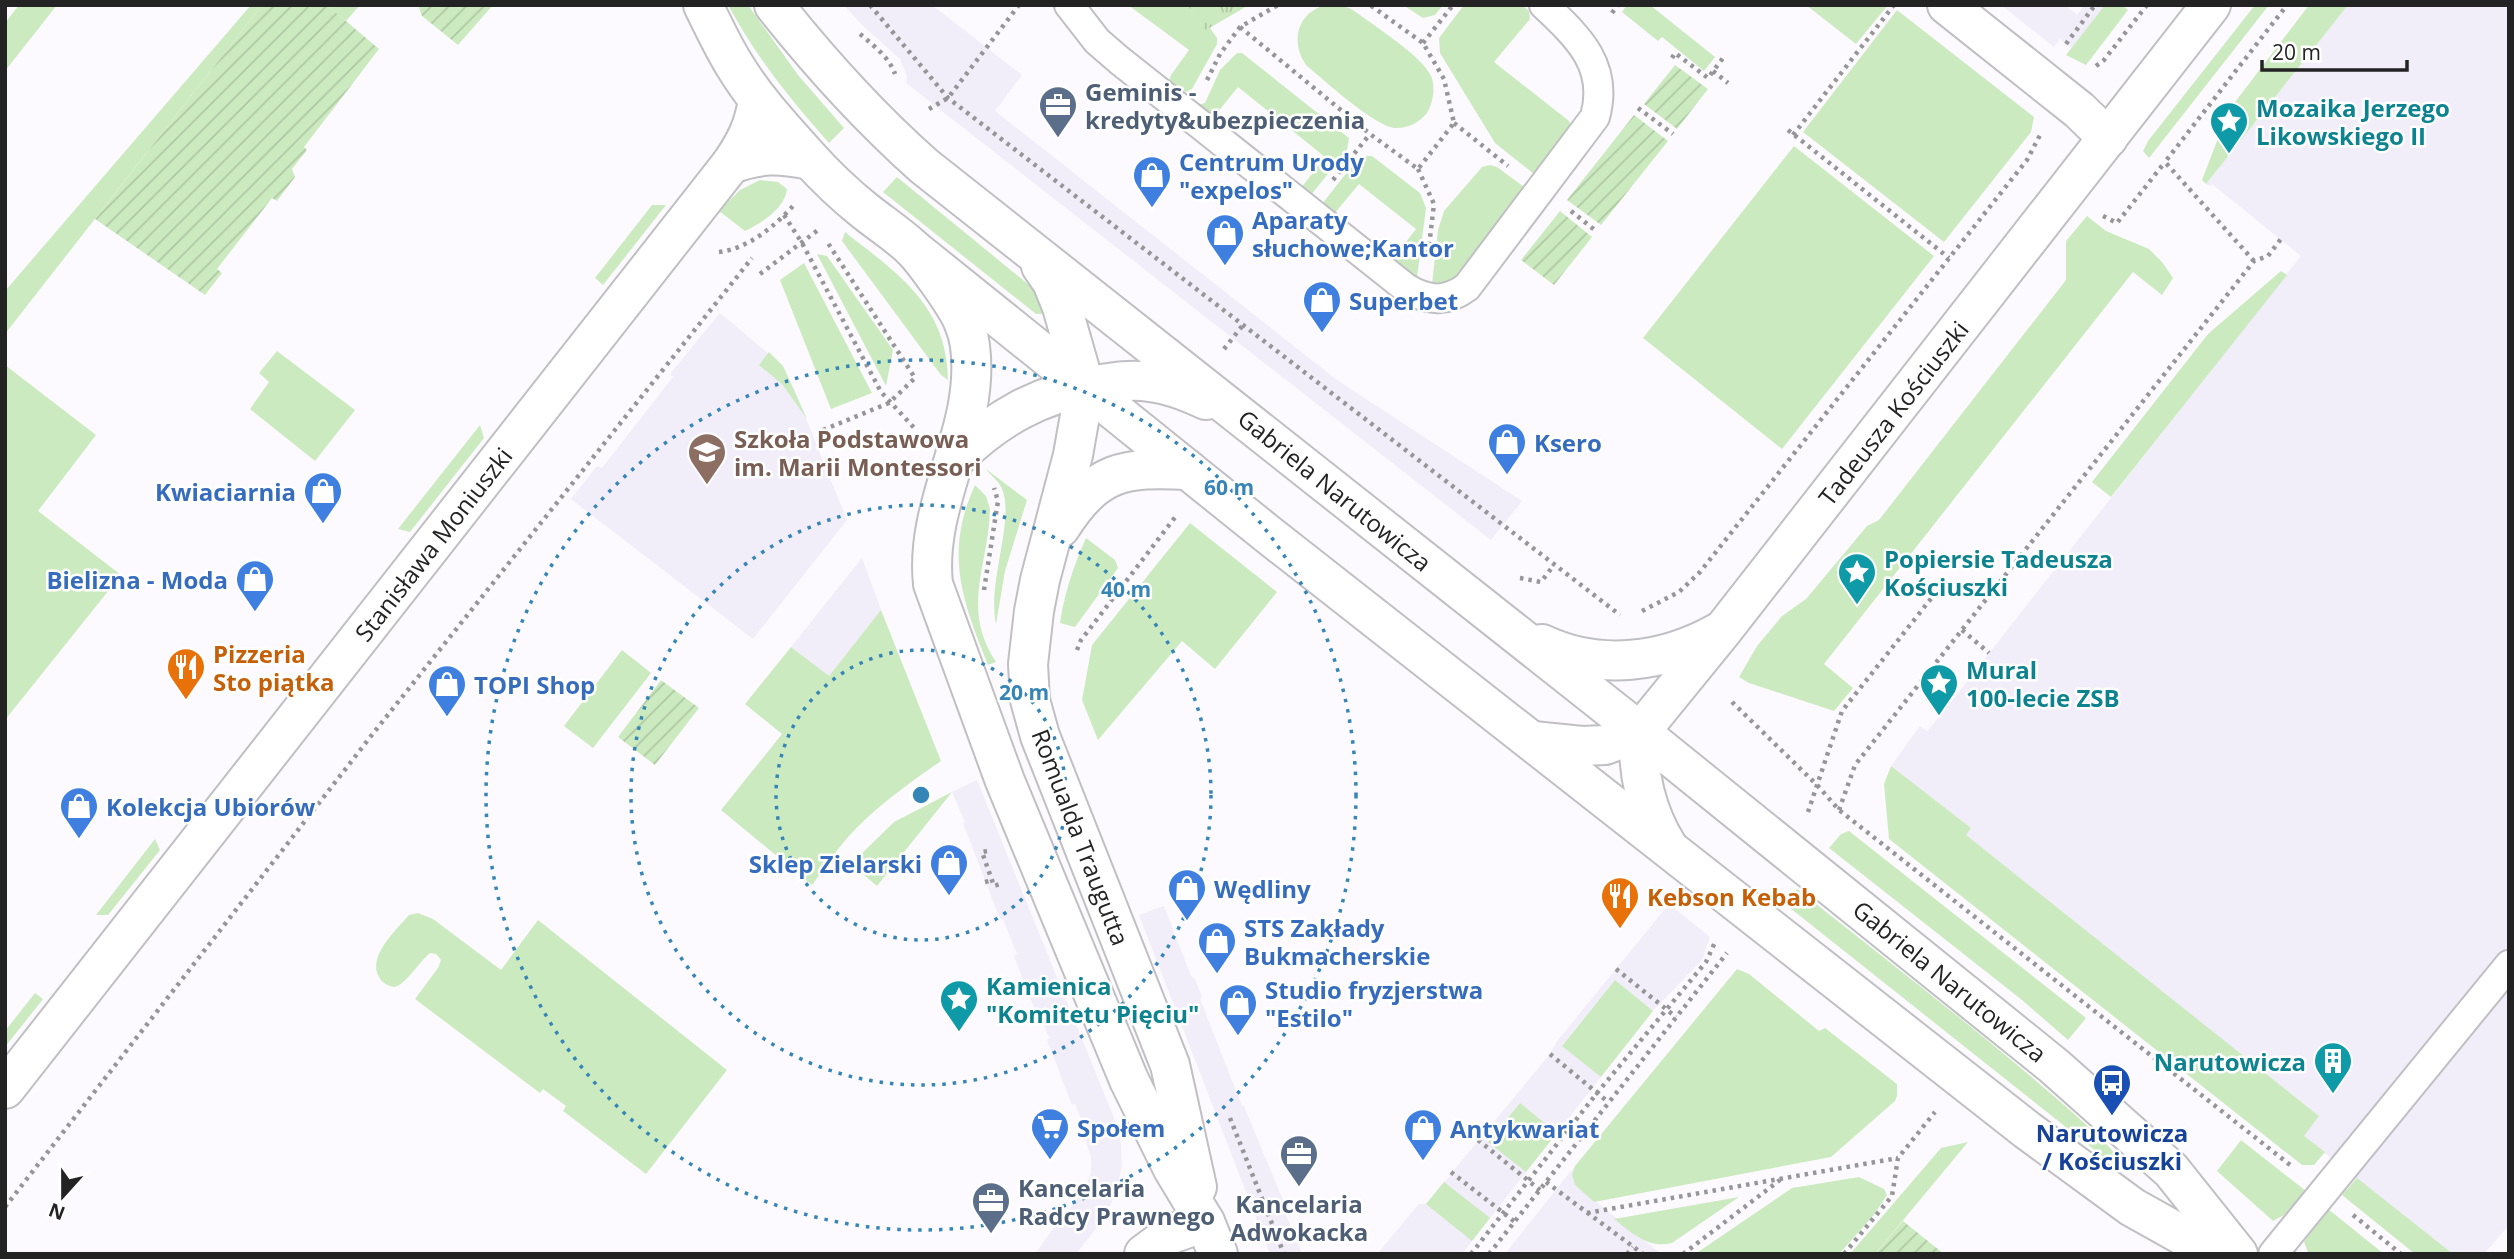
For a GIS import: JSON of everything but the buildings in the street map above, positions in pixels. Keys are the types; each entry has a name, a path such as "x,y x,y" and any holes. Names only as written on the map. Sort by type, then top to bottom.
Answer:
{"street":[{"name":"Romualda Traugutta","path":"703,5 735,66 758,100 810,160 847,196 912,248 963,320 970,345 968,398 956,458 945,484 933,540 933,584 1005,781 1129,1080 1211,1238"},
{"name":"Gabriela Narutowicza","path":"774,5 837,81 880,126 924,166 1640,732 2054,1066 2171,1170 2238,1254"},
{"path":"1947,5 2079,110 2108,138"},
{"name":"Tadeusza Kościuszki","path":"1640,732 2211,5"},
{"name":"Stanisława Moniuszki","path":"5,1089 731,164 749,138 758,100"},
{"path":"731,164 764,154 783,154 810,160"},
{"path":"912,248 1188,470 2027,1130 2132,1207 2216,1254"},
{"name":"Gabriela Narutowicza","path":"1030,250 1052,282 1062,307 1084,387"},
{"path":"1084,387 1118,382 1150,382 1185,390 1240,415"},
{"name":"Romualda Traugutta","path":"956,458 980,434 1018,410 1046,396 1084,387 1073,455 1048,546 1034,611 1028,664 1030,699 1040,736 1170,1065 1211,1238"},
{"path":"1048,546 1075,507 1092,488 1107,478 1137,469 1188,470"},
{"path":"1505,626 1559,652 1606,661 1632,661 1670,653 1702,642 1723,629"},
{"path":"1533,741 1582,747 1605,745 1640,732 1640,770 1645,792 1662,838 1671,851"},
{"path":"1144,1254 1171,1234 1211,1238"}],"lane":[{"path":"1069,5 1097,41 1176,106 1417,295 1430,299 1446,299 1467,287 1595,117 1600,99 1599,79 1593,62 1579,40 1544,5"},
{"path":"2273,1254 2509,965"}],"path":[{"path":"870,5 948,99 1625,618"},
{"path":"923,112 948,99 1019,5"},
{"path":"1176,106 1196,97 1220,54 1240,27 1278,5"},
{"path":"1370,5 1423,43 1444,79 1454,123 1518,173"},
{"path":"1423,43 1453,5"},
{"path":"1612,13 1618,5"},
{"path":"1793,135 1894,5"},
{"path":"2067,42 2095,5"},
{"path":"2134,5 2142,11"},
{"path":"2088,69 2104,60 2147,5"},
{"path":"2099,214 2117,223 2287,5"},
{"path":"1240,27 1370,134 1418,169 1434,204 1428,256"},
{"path":"1672,58 1675,54 1707,78 1723,58"},
{"path":"1713,71 1728,83"},
{"path":"1634,105 1673,134"},
{"path":"1418,169 1454,123"},
{"path":"1788,130 1949,258"},
{"path":"1308,211 1370,134"},
{"path":"1635,614 1679,592 1700,572 2026,160"},
{"path":"2165,162 2254,261"},
{"path":"1568,209 1596,232"},
{"path":"784,215 802,243 877,386 889,403 915,429 956,458"},
{"path":"760,274 817,229 915,378 889,403 823,430"},
{"path":"1839,810 1855,765 2254,261 2268,256 2281,240"},
{"path":"5,1207 384,720 752,258"},
{"path":"1216,359 1243,325"},
{"path":"1073,660 1081,640 1181,509"},
{"path":"1858,691 1937,591 1955,588"},
{"path":"1962,630 1989,653"},
{"path":"1732,702 1839,810 2401,1254"},
{"path":"982,852 994,886"},
{"path":"985,882 992,880"},
{"path":"1472,1254 1597,1093 1706,962 1717,936"},
{"path":"1489,1254 1730,949"},
{"path":"1616,969 1676,1017"},
{"path":"1550,1054 1608,1102"},
{"path":"1844,1254 1892,1196 1898,1158 1940,1106"},
{"path":"1228,1112 1284,1254"},
{"path":"1478,1140 1540,1190"},
{"path":"1587,1213 1898,1158"},
{"path":"1451,1172 1514,1222"},
{"path":"1683,1254 1782,1178"},
{"path":"1546,1182 1643,1254"},
{"path":"1627,1254 1633,1247"}],"shaded area":[{"path":"844,5 932,5 1022,75 995,111 1337,380 1522,501 1491,540 906,83 907,76 900,59"},
{"path":"2001,5 2065,5 2077,15 2085,5 2105,5 2072,48 2060,39 2054,47"},
{"path":"2348,5 2509,5 2509,1225 2484,1254 2453,1254 2303,1136 2318,1115 1965,835 1971,828 1891,766 1920,726 1927,731 1939,717 2301,256 2212,184 2206,184"},
{"name":"Szkoła Podstawowa im. Marii Montessori","path":"720,313 783,366 847,520 753,639 571,499 597,466 602,468 673,377 670,374"},
{"path":"862,558 881,610 828,677 791,647"},
{"path":"977,780 1120,1133 1122,1165 1116,1193 1104,1218 1076,1254 1035,1254 1085,1188 1091,1173 1091,1157 1083,1133 1086,1131 1075,1104 1072,1105 1038,1009 1035,1010 1014,956 1017,954 1003,919 1000,919 952,792"},
{"path":"1669,904 1710,937 1702,960 1653,1011 1615,980 1562,1045 1601,1077 1557,1133 1520,1103 1489,1141 1526,1172 1462,1254 1377,1254 1419,1204 1426,1204"},
{"path":"1164,906 1302,1254 1270,1254 1139,915"},
{"path":"1575,1166 1572,1175 1575,1185 1661,1254 1505,1254"}],"green space":[{"path":"19,5 57,5 5,71 5,23"},
{"path":"251,5 262,5 5,334 5,291"},
{"path":"262,5 327,5 379,49 304,147 307,150 292,169 295,177 277,201 272,198 217,269 222,273 205,295 95,219"},
{"path":"327,5 360,5 346,21"},
{"path":"418,5 493,5 458,45 422,16"},
{"path":"728,5 748,5 798,75 844,128 829,143 774,77"},
{"path":"1128,5 1187,5 1206,29 1210,28 1217,38 1217,44 1192,89 1186,92 1168,83 1189,50"},
{"path":"1187,5 1249,5 1206,30"},
{"path":"1326,5 1342,5 1353,10 1408,50 1426,68 1433,80 1433,95 1427,113 1420,120 1404,127 1385,125 1349,101 1306,65 1298,47 1299,29 1308,14"},
{"path":"1403,5 1443,5 1435,15 1423,18"},
{"path":"1464,5 1522,5 1529,11 1530,19 1494,62 1569,121 1573,132 1539,178 1495,143 1440,53 1439,38"},
{"path":"1627,5 1650,5 1715,57 1704,71 1662,37 1658,41 1622,12"},
{"path":"1806,5 1888,5 1856,44"},
{"path":"2105,5 2122,5 2128,10 2086,65 2066,55"},
{"path":"2255,5 2269,5 2149,158 2143,151 2148,141"},
{"path":"2309,5 2348,5 2206,184 2202,180 2229,110"},
{"path":"1897,10 2034,117 2031,132 1944,242 1803,132"},
{"path":"1237,53 1242,53 1349,138 1347,150 1311,195 1301,188 1325,157 1238,87 1213,118 1197,105 1205,103 1220,70"},
{"path":"1675,65 1708,89 1677,129 1644,104"},
{"path":"1634,115 1668,141 1601,225 1567,200"},
{"path":"1794,146 1934,256 1782,449 1643,338"},
{"path":"1365,156 1372,156 1420,193 1426,208 1417,278 1392,260 1416,229 1359,184 1334,214 1322,204 1355,162"},
{"path":"1482,167 1497,167 1528,190 1457,278 1442,285 1432,284 1438,230 1444,211"},
{"path":"897,177 1029,285 1039,298 1043,314 1036,314 883,192"},
{"path":"760,180 778,182 787,189 785,196 772,214 745,231 719,211 740,190"},
{"path":"652,205 666,205 603,285 595,278"},
{"path":"1560,211 1592,237 1554,285 1521,260"},
{"path":"2087,216 2106,231 2149,249 2162,262 2173,278 2162,295 2133,272 1824,664 1853,688 1834,711 1749,683 1739,677 1757,646 1782,616 1806,599 1867,526 1879,520 2066,280 2066,241"},
{"path":"845,232 901,278 929,311 939,331 948,380 941,375 842,241"},
{"path":"817,254 827,256 893,350 886,386"},
{"path":"804,263 872,393 831,409 780,280"},
{"path":"2281,271 2287,275 2111,497 2092,482 2208,334"},
{"path":"277,351 355,410 315,461 250,409 269,382 259,373"},
{"path":"769,352 783,366 807,419 782,384 759,365"},
{"path":"5,365 96,435 38,511 121,575 5,720"},
{"path":"480,425 484,438 410,532 398,529"},
{"path":"986,469 1027,500 1005,571 996,624 995,590 1005,502 1001,486"},
{"path":"975,485 986,496 990,509 978,604 985,642 996,662 988,665 964,597 960,576 960,533"},
{"path":"1190,523 1277,592 1215,669 1182,641 1098,740 1082,700 1092,645"},
{"path":"1086,538 1115,560 1118,568 1075,627 1060,623 1070,580"},
{"path":"881,610 941,761 892,796 858,826 812,885 721,810 782,734 745,704 791,647 829,676"},
{"path":"622,650 651,673 593,748 564,726"},
{"path":"661,680 699,708 655,765 618,737"},
{"path":"1891,766 1971,828 1966,835 2319,1116 2304,1136 2325,1152 2314,1165 2302,1165 1889,839 1884,784"},
{"path":"952,792 877,886 851,864 894,822"},
{"path":"1849,831 2086,1018 2068,1040 2022,1000 1829,848 1841,834"},
{"path":"155,839 160,850 108,915 96,915"},
{"path":"1797,889 2029,1075 2110,1148 2123,1166 2116,1167 1785,904"},
{"path":"418,913 433,919 501,970 538,920 727,1070 646,1174 563,1111 566,1106 543,1089 540,1093 415,999 438,968 441,960 436,954 430,953 395,987 381,980 376,963 379,954 409,915"},
{"path":"1737,969 1749,974 1819,1031 1825,1028 1897,1084 1895,1101 1831,1157 1594,1202 1575,1185 1572,1175 1575,1166"},
{"path":"1615,980 1653,1011 1601,1077 1562,1046"},
{"path":"35,993 43,999 5,1047 5,1031"},
{"path":"1520,1103 1557,1133 1526,1172 1488,1142"},
{"path":"2241,1140 2306,1191 2284,1215 2273,1221 2217,1171"},
{"path":"1968,1142 1875,1254 1850,1254 1941,1148"},
{"path":"1859,1177 1884,1189 1887,1195 1873,1216 1839,1254 1695,1254 1792,1188"},
{"path":"2357,1178 2453,1254 2415,1254 2342,1195"},
{"path":"1444,1182 1490,1218 1472,1241 1426,1204"},
{"path":"1739,1197 1672,1243 1648,1242 1614,1219"},
{"path":"2328,1209 2384,1254 2308,1252 2304,1242"},
{"path":"1903,1221 1944,1254 1875,1254"}],"place":[{"name":"Geminis - kredyty&ubezpieczenia","path":"1058,139"},
{"name":"Mozaika Jerzego Likowskiego II","path":"2229,155"},
{"name":"Centrum Urody \"expelos\"","path":"1152,209"},
{"name":"Aparaty słuchowe;Kantor","path":"1225,267"},
{"name":"Superbet","path":"1322,334"},
{"name":"Ksero","path":"1507,476"},
{"name":"Szkoła Podstawowa im. Marii Montessori","path":"707,486"},
{"name":"Kwiaciarnia","path":"323,525"},
{"name":"Popiersie Tadeusza Kościuszki","path":"1857,606"},
{"name":"Bielizna - Moda","path":"255,613"},
{"name":"Pizzeria Sto piątka","path":"186,701"},
{"name":"Mural 100-lecie ZSB","path":"1939,717"},
{"name":"TOPI Shop","path":"447,718"},
{"name":"Kolekcja Ubiorów","path":"79,840"},
{"name":"Sklep Zielarski","path":"949,897"},
{"name":"Wędliny","path":"1187,922"},
{"name":"Kebson Kebab","path":"1620,930"},
{"name":"STS Zakłady Bukmacherskie","path":"1217,975"},
{"name":"Kamienica \"Komitetu Pięciu\"","path":"959,1033"},
{"name":"Studio fryzjerstwa \"Estilo\"","path":"1238,1037"},
{"name":"Narutowicza","path":"2333,1095"},
{"name":"Narutowicza / Kościuszki","path":"2112,1117"},
{"name":"Społem","path":"1050,1161"},
{"name":"Antykwariat","path":"1423,1162"},
{"name":"Kancelaria Adwokacka","path":"1299,1188"},
{"name":"Kancelaria Radcy Prawnego","path":"991,1235"}]}
